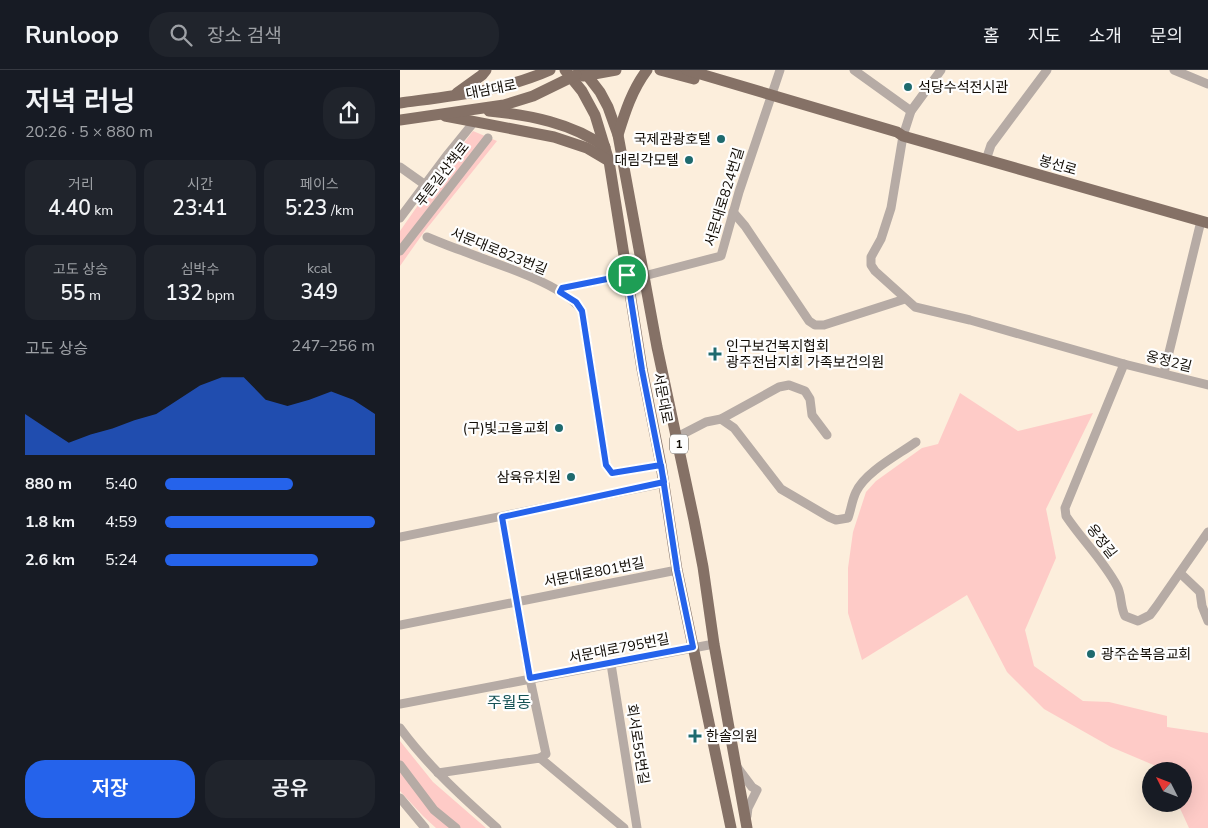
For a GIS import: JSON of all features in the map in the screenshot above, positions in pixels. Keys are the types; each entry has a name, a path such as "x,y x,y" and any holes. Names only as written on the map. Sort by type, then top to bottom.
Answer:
{"main road":[{"path":"454,95 486,70"},
{"name":"대남대로","path":"400,103 514,84 550,70"},
{"path":"568,74 616,70"},
{"path":"618,135 627,106 638,82 647,70"},
{"name":"봉선로","path":"660,70 719,83 896,137 902,136 1205,222"},
{"name":"봉선로","path":"687,70 719,83"},
{"name":"서문대로","path":"584,72 600,92 608,107 618,135 657,347 703,567 734,763 747,826"},
{"name":"대남대로","path":"400,120 504,105 533,96 568,74"},
{"name":"서문대로","path":"568,74 582,91 595,114 609,161 642,370 664,482 677,570 731,828"},
{"path":"467,110 510,113 557,123 592,138 605,147"},
{"path":"436,114 554,137 587,148 609,161"}],"street":[{"name":"서문대로824번길","path":"644,276 722,256 733,212 780,70"},
{"path":"854,70 911,111"},
{"path":"733,212 745,226 809,322 815,325 824,325 905,300 875,271 871,265 871,257 881,239 891,208 902,136 911,111 941,70"},
{"path":"986,160 991,146 1047,70"},
{"path":"1174,70 1208,84"},
{"path":"400,218 424,184 474,122"},
{"name":"푸른길산책로","path":"400,251 488,138"},
{"path":"400,167 424,184"},
{"path":"1164,373 1205,222"},
{"name":"서문대로823번길","path":"427,237 515,270 576,302 582,311 606,465 612,473 661,465"},
{"path":"560,292 562,288 627,275"},
{"name":"옹정2길","path":"905,300 915,307 970,320 1124,364 1208,384"},
{"name":"옹정길","path":"1124,364 1065,508 1066,516 1108,571 1120,592 1122,609 1125,616 1138,621 1150,615 1208,532"},
{"path":"677,437 706,422 721,419 779,388 789,385 801,388 808,394 812,415 827,435"},
{"path":"721,419 734,428 780,489 836,520 848,518 855,493 867,477 916,442"},
{"path":"400,537 664,482"},
{"path":"438,773 540,758 546,754 523,641 502,517"},
{"name":"서문대로801번길","path":"400,625 677,570"},
{"path":"1180,574 1200,592 1202,606 1208,621"},
{"name":"서문대로795번길","path":"400,704 714,644"},
{"name":"회서로55번길","path":"611,664 638,828"},
{"path":"400,728 438,773 497,828"},
{"path":"540,758 624,828"},
{"path":"734,763 746,780 757,790 748,808 747,826"},
{"path":"400,765 434,810 456,828"},
{"path":"400,798 404,811 425,828"}],"shaded area":[{"path":"473,131 497,141 424,232 400,266 400,231"},
{"path":"960,393 1018,431 1093,413 1046,509 1056,558 1025,630 1034,666 1083,701 1109,702 1167,716 1167,727 1208,733 1208,828 1189,828 1182,812 1192,812 1192,762 1146,762 1111,747 1044,709 1007,672 967,595 862,660 848,613 848,568 853,532 866,492 876,481 922,448 938,444"},
{"path":"400,741 433,782 486,828 436,828 423,816 400,791"}],"place":[{"name":"석당수석전시관","path":"908,87"},
{"name":"국제관광호텔","path":"721,139"},
{"name":"대림각모텔","path":"689,160"},
{"name":"인구보건복지협회 광주전남지회 가족보건의원","path":"715,354"},
{"name":"(구)빛고을교회","path":"559,428"},
{"name":"삼육유치원","path":"571,477"},
{"name":"광주순복음교회","path":"1091,654"},
{"name":"한솔의원","path":"695,736"}],"district":[{"name":"주월동","path":"509,702"}],"route":[{"path":"627,275 562,288 560,292 576,302 582,311 606,465 612,473 661,465 673,536 677,570 693,647 530,678 502,517 664,482 661,465 642,370 627,275"}]}
